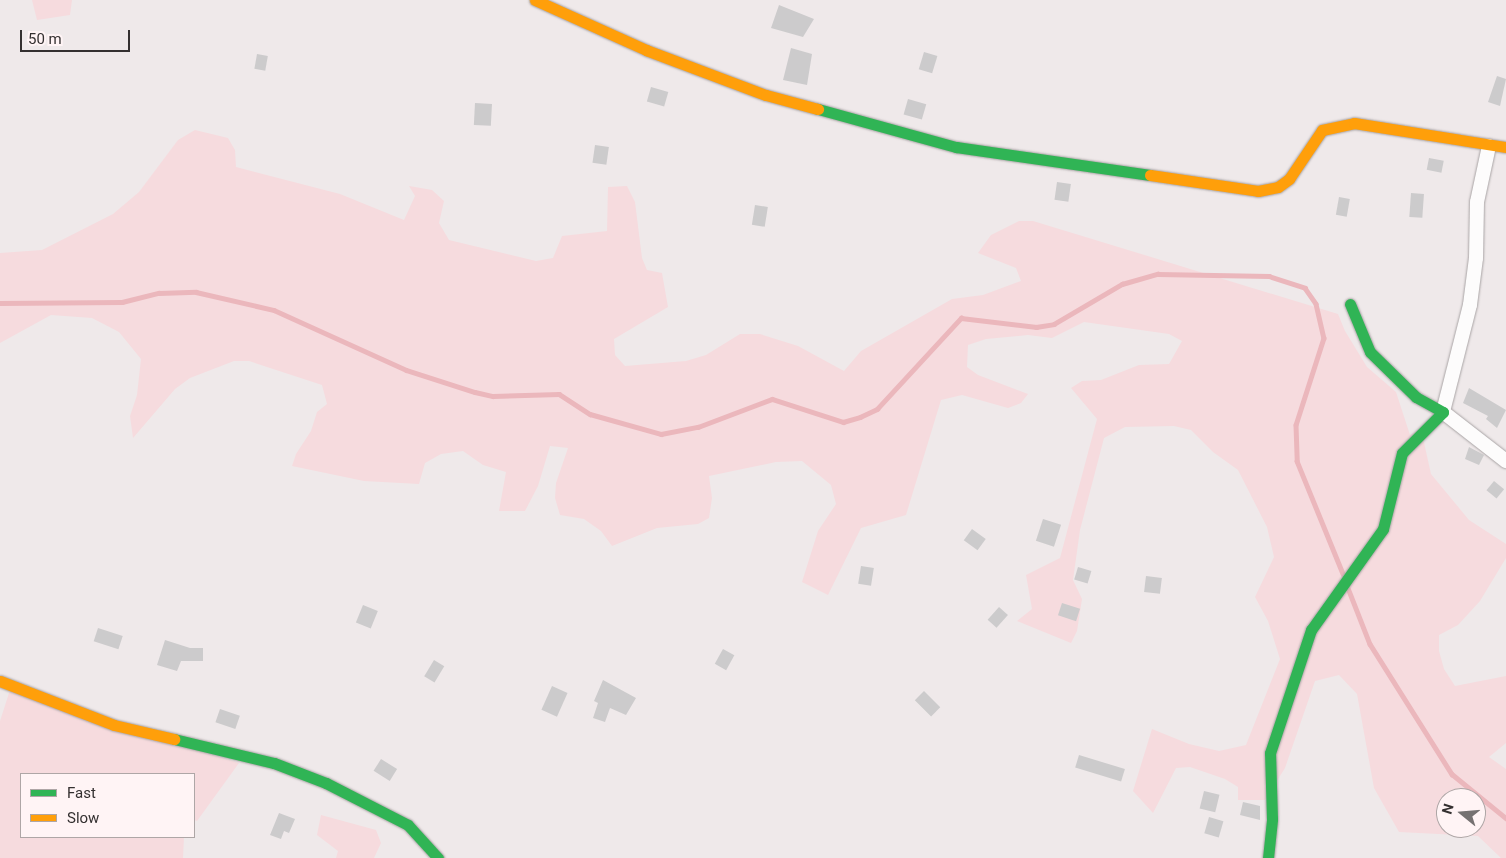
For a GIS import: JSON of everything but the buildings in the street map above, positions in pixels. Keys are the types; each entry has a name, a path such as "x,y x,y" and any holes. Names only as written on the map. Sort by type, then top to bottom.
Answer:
{"street":[{"path":"535,0 646,50 766,95 976,150 1258,190 1278,187 1289,179 1322,130 1333,126 1354,123 1489,146 1506,147"},
{"path":"1268,858 1272,819 1270,753 1311,630 1383,529 1402,453 1443,412 1470,305 1476,258 1477,202 1489,146"},
{"path":"1350,304 1370,352 1416,397 1443,412 1506,461"},
{"path":"0,681 114,724 274,763 326,783 408,825 438,858"}],"shaded area":[{"path":"32,0 72,0 70,15 37,20"},
{"path":"195,130 228,138 235,150 236,167 340,194 404,220 415,196 409,186 432,190 444,201 439,223 449,240 536,261 553,258 562,236 607,231 608,187 627,186 635,202 642,258 647,270 662,273 668,307 614,339 615,355 625,366 686,361 706,355 740,334 760,334 798,346 844,371 861,351 952,299 983,295 1021,281 1016,268 978,253 991,235 1019,221 1033,221 1338,314 1345,331 1367,367 1396,392 1410,435 1421,429 1431,474 1469,520 1506,544 1506,558 1480,601 1458,625 1439,635 1439,651 1444,669 1455,686 1506,676 1506,743 1489,757 1506,769 1506,858 1501,858 1480,838 1486,838 1486,788 1436,788 1436,834 1399,832 1374,788 1357,694 1339,675 1315,681 1285,768 1265,800 1238,800 1238,787 1225,779 1190,767 1176,768 1153,813 1133,791 1152,729 1189,744 1219,751 1246,745 1280,659 1268,621 1255,597 1274,557 1267,527 1238,470 1213,452 1191,430 1174,426 1125,427 1104,438 1080,530 1073,580 1082,599 1077,631 1071,643 1017,621 1032,609 1026,575 1060,558 1097,419 1071,388 1082,381 1101,380 1139,365 1169,364 1182,341 1169,334 1084,322 1052,338 1028,335 986,339 968,345 967,367 978,375 1028,394 1021,403 1008,408 962,395 941,400 906,515 861,528 828,595 802,582 818,531 836,504 831,485 802,461 776,462 709,476 712,498 709,518 698,524 657,528 612,546 601,531 584,519 560,515 555,498 556,483 568,448 550,446 538,486 525,511 499,511 506,472 483,465 463,451 441,454 425,463 419,484 364,481 292,466 296,454 311,431 317,412 327,404 322,385 249,361 234,361 190,378 175,389 133,438 130,416 137,395 141,359 119,332 92,318 51,315 0,343 0,253 42,250 113,214 139,192 178,140"},
{"path":"10,690 239,763 197,821 195,820 195,773 20,773 20,838 184,838 183,858 0,858 0,721"},
{"path":"321,815 376,830 381,843 374,858 336,858 338,851 317,835"}],"waterway":[{"path":"0,303 122,302 159,293 196,292 274,310 406,370 475,392 493,396 559,394 590,414 661,434 698,427 772,399 843,422 860,417 877,409 961,318 1036,327 1054,324 1122,284 1158,274 1269,276 1305,288 1316,304 1324,338 1296,425 1297,461 1343,574"},
{"path":"1348,588 1370,644 1452,774 1506,818"}],"traffic: fast":[{"path":"818,109 956,147 1150,175"},
{"path":"1268,858 1272,819 1270,753 1311,630 1383,529 1402,453 1443,412 1416,397 1370,352 1350,304"},
{"path":"174,739 274,763 326,783 408,825 438,858"}],"traffic: slow":[{"path":"535,0 646,50 766,95 818,109"},
{"path":"1150,175 1258,191 1278,187 1289,179 1322,130 1354,123 1506,147"},
{"path":"0,681 114,725 174,739"}]}
